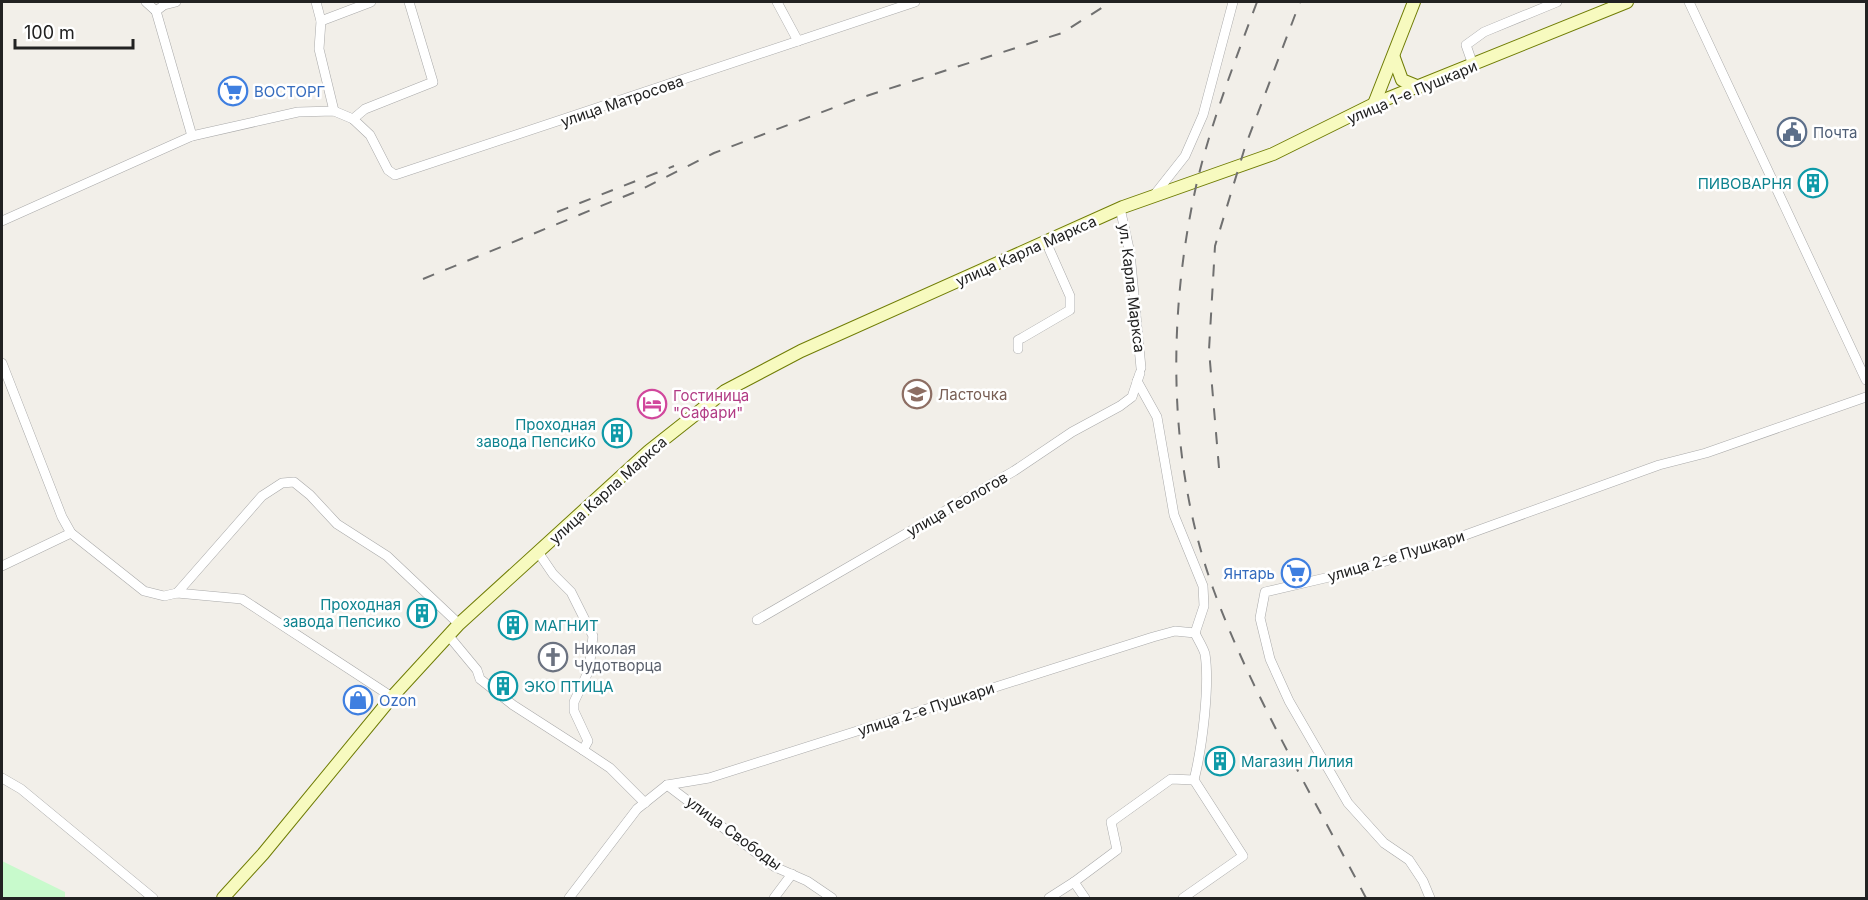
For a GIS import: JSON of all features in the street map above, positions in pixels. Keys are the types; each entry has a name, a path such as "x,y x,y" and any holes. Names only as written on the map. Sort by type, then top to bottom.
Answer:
{"main road":[{"path":"1374,104 1394,58 1414,2"},
{"name":"улица 1-е Пушкари","path":"1197,182 1273,154 1374,104 1627,2"},
{"path":"1394,58 1402,80 1419,87"},
{"name":"улица Карла Маркса","path":"223,898 263,854 392,696 448,635 657,444 725,391 801,351 1120,208 1155,194 1197,182"}],"street":[{"path":"146,2 156,11 192,136"},
{"path":"156,11 164,5 176,2"},
{"path":"316,2 321,21 320,49 334,111"},
{"path":"321,21 371,2"},
{"path":"2,221 192,136 298,112 334,111 353,119 366,109 433,82 409,2"},
{"path":"777,2 798,41"},
{"name":"улица Матросова","path":"353,119 370,135 388,170 395,175 915,2"},
{"path":"1155,194 1185,156 1203,115 1233,2"},
{"path":"1473,65 1466,45 1484,32 1557,2"},
{"path":"1689,2 1866,380"},
{"name":"ул. Карла Маркса","path":"1120,208 1130,253 1139,374"},
{"path":"1018,349 1018,340 1070,310 1070,296 1046,242"},
{"path":"2,363 62,517 71,533 144,591 164,596 177,593 242,599 392,696"},
{"path":"1139,374 1157,417 1174,515 1203,586 1204,606 1195,633 1204,653 1202,749 1194,780 1243,856 1183,898"},
{"name":"улица Геологов","path":"757,620 1014,471 1072,432 1120,406 1132,396 1139,374"},
{"name":"улица 2-е Пушкари","path":"1430,898 1423,881 1409,860 1378,837 1348,803 1289,701 1270,659 1260,618 1265,592 1355,571 1457,538 1659,465 1706,453 1866,397"},
{"path":"177,593 262,496 282,483 294,482 310,495 337,524 387,556 459,624"},
{"path":"2,566 71,533"},
{"path":"538,552 553,574 571,592 593,636 589,670 574,702 574,711 588,741 583,750"},
{"name":"улица 2-е Пушкари","path":"668,785 709,778 1153,637 1175,631 1195,633"},
{"path":"448,635 477,670 480,679 513,705 610,768 645,803"},
{"path":"2,778 21,789 153,898"},
{"path":"1049,898 1117,850 1111,822 1171,779 1194,780"},
{"path":"568,898 637,808 668,785"},
{"name":"улица Свободы","path":"668,785 775,867 792,874 832,898"},
{"path":"774,898 792,874"},
{"path":"1074,882 1085,898"}],"green space":[{"path":"2,861 65,892 65,898 2,898"}],"railway":[{"path":"423,279 640,190 714,153 854,100 1062,33 1111,2"},
{"path":"1257,2 1210,136 1197,182 1187,232 1180,284 1177,336 1180,440 1187,492 1199,542 1214,591 1230,631 1285,747 1366,898"},
{"path":"1219,468 1209,350 1215,246 1245,147 1300,2"},
{"path":"557,212 674,166"}],"place":[{"name":"ВОСТОРГ","path":"233,91"},
{"name":"Почта","path":"1792,132"},
{"name":"ПИВОВАРНЯ","path":"1813,183"},
{"name":"Ласточка","path":"917,394"},
{"name":"Гостиница \"Сафари\"","path":"652,404"},
{"name":"Проходная завода ПепсиКо","path":"617,433"},
{"name":"Янтарь","path":"1296,573"},
{"name":"Проходная завода Пепсико","path":"422,613"},
{"name":"МАГНИТ","path":"513,625"},
{"name":"Николая Чудотворца","path":"553,657"},
{"name":"ЭКО ПТИЦА","path":"503,686"},
{"name":"Ozon","path":"358,700"},
{"name":"Магазин Лилия","path":"1220,761"}]}
